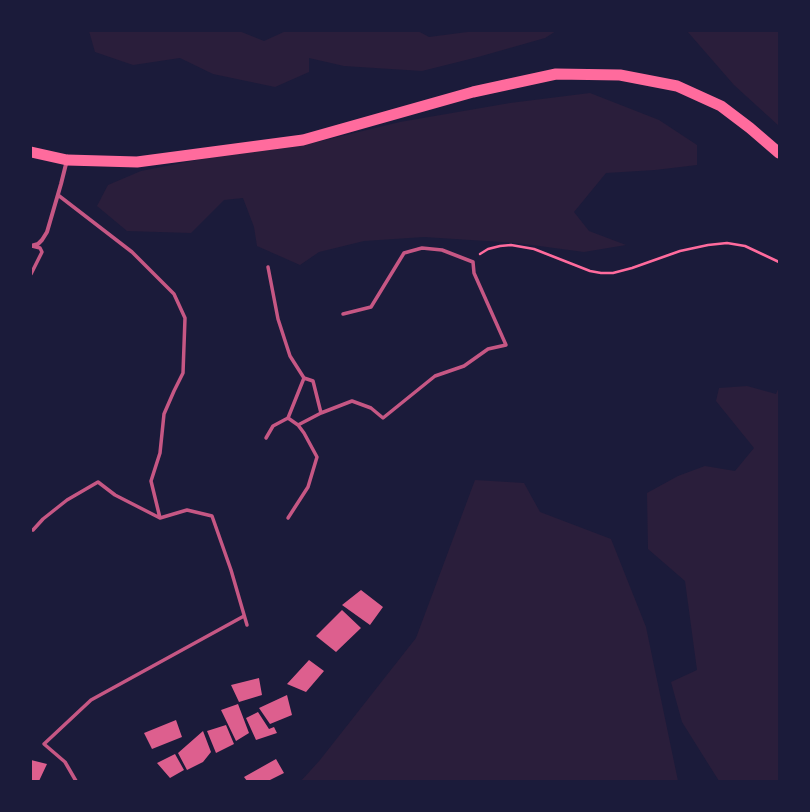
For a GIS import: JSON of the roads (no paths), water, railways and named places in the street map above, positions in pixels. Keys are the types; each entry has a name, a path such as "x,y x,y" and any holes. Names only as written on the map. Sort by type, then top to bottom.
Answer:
{"highway":[{"path":"31,152 67,160 137,162 303,140 472,92 556,74 620,75 677,86 721,106 779,153"}],"street":[{"path":"32,246 38,244 47,232 67,160"},
{"path":"58,196 132,252 174,294 185,318 183,373 164,414 160,453 151,481 160,518"},
{"path":"31,274 42,252 40,248 32,246"},
{"path":"298,425 321,413 352,401 371,408 383,418 434,376 464,366 488,349 506,345 474,273 473,262 442,250 422,248 404,253 371,307 343,314"},
{"path":"268,267 278,319 290,356 304,378 313,381 321,413"},
{"path":"266,438 273,426 288,418 304,378"},
{"path":"288,418 298,425 304,433 317,457 308,487 288,518"},
{"path":"31,530 33,530 43,519 68,500 98,482 115,495 160,518 187,510 212,516 231,570 247,626"},
{"path":"76,781 65,762 44,744 91,700 244,616"}]}
